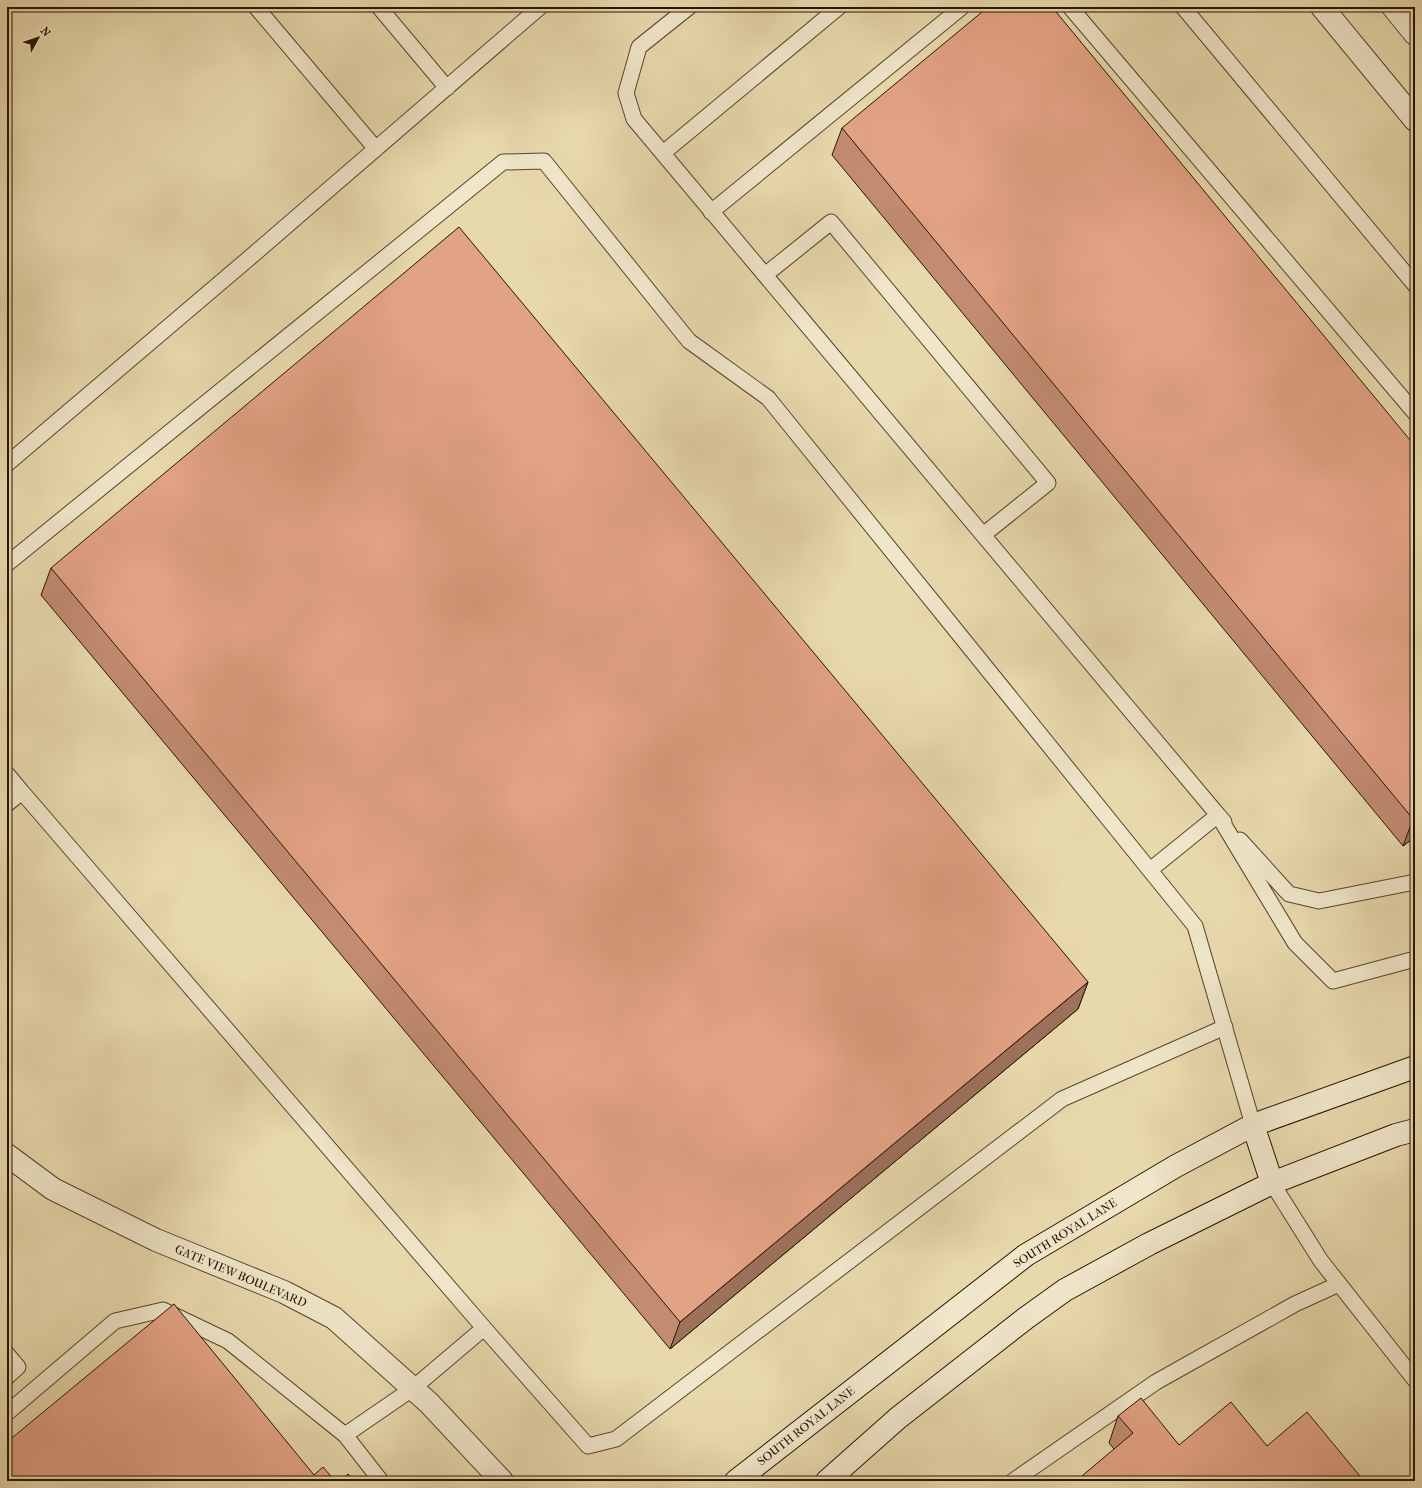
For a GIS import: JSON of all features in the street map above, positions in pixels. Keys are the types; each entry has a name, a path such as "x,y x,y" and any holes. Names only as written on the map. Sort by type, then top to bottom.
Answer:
{"main road":[{"path":"1322,7 1415,120"},
{"path":"1393,7 1415,34"},
{"name":"SOUTH ROYAL LANE","path":"736,1481 1026,1254 1176,1166 1253,1125 1415,1067"},
{"path":"1253,1125 1272,1183"},
{"path":"827,1481 898,1418 1026,1318 1065,1290 1149,1244 1272,1183 1396,1135 1415,1130"},
{"name":"GATE VIEW BOULEVARD","path":"7,1155 53,1189 156,1240 284,1292 334,1318 429,1403 502,1481"}],"lane":[{"path":"256,7 376,149"},
{"path":"379,7 447,88"},
{"path":"7,464 254,254 540,7"},
{"path":"689,7 639,48 626,93 634,119 711,212 1218,815 1289,894 1319,901 1415,882"},
{"path":"663,153 839,7"},
{"path":"711,212 962,7"},
{"path":"1070,7 1415,413"},
{"path":"1183,7 1415,285"},
{"path":"7,564 503,162 544,161 689,341 768,398 1195,926 1253,1125"},
{"path":"764,275 831,222 1048,483 983,535"},
{"path":"7,774 484,1328 588,1446 616,1439 1062,1099 1225,1027"},
{"path":"7,804 22,792"},
{"path":"1150,870 1218,815"},
{"path":"1218,815 1295,943 1333,981 1415,959"},
{"path":"1272,1183 1321,1261 1415,1380"},
{"path":"1013,1481 1156,1382 1295,1304 1338,1284"},
{"path":"7,1413 115,1321 163,1310 228,1341 345,1435 381,1481"},
{"path":"345,1435 412,1389 484,1328"},
{"path":"7,1354 18,1367 7,1377"}],"building":[{"path":"988,7 1052,7 1415,446 1415,818 1413,819 842,128"},
{"path":"459,227 1088,982 680,1322 51,568"},
{"path":"174,1304 314,1475 323,1467 335,1481 7,1481 7,1442"},
{"path":"1141,1398 1179,1445 1231,1402 1267,1446 1307,1412 1364,1481 1076,1481 1133,1433 1118,1416"},
{"path":"348,1474 354,1481 340,1481"}]}
